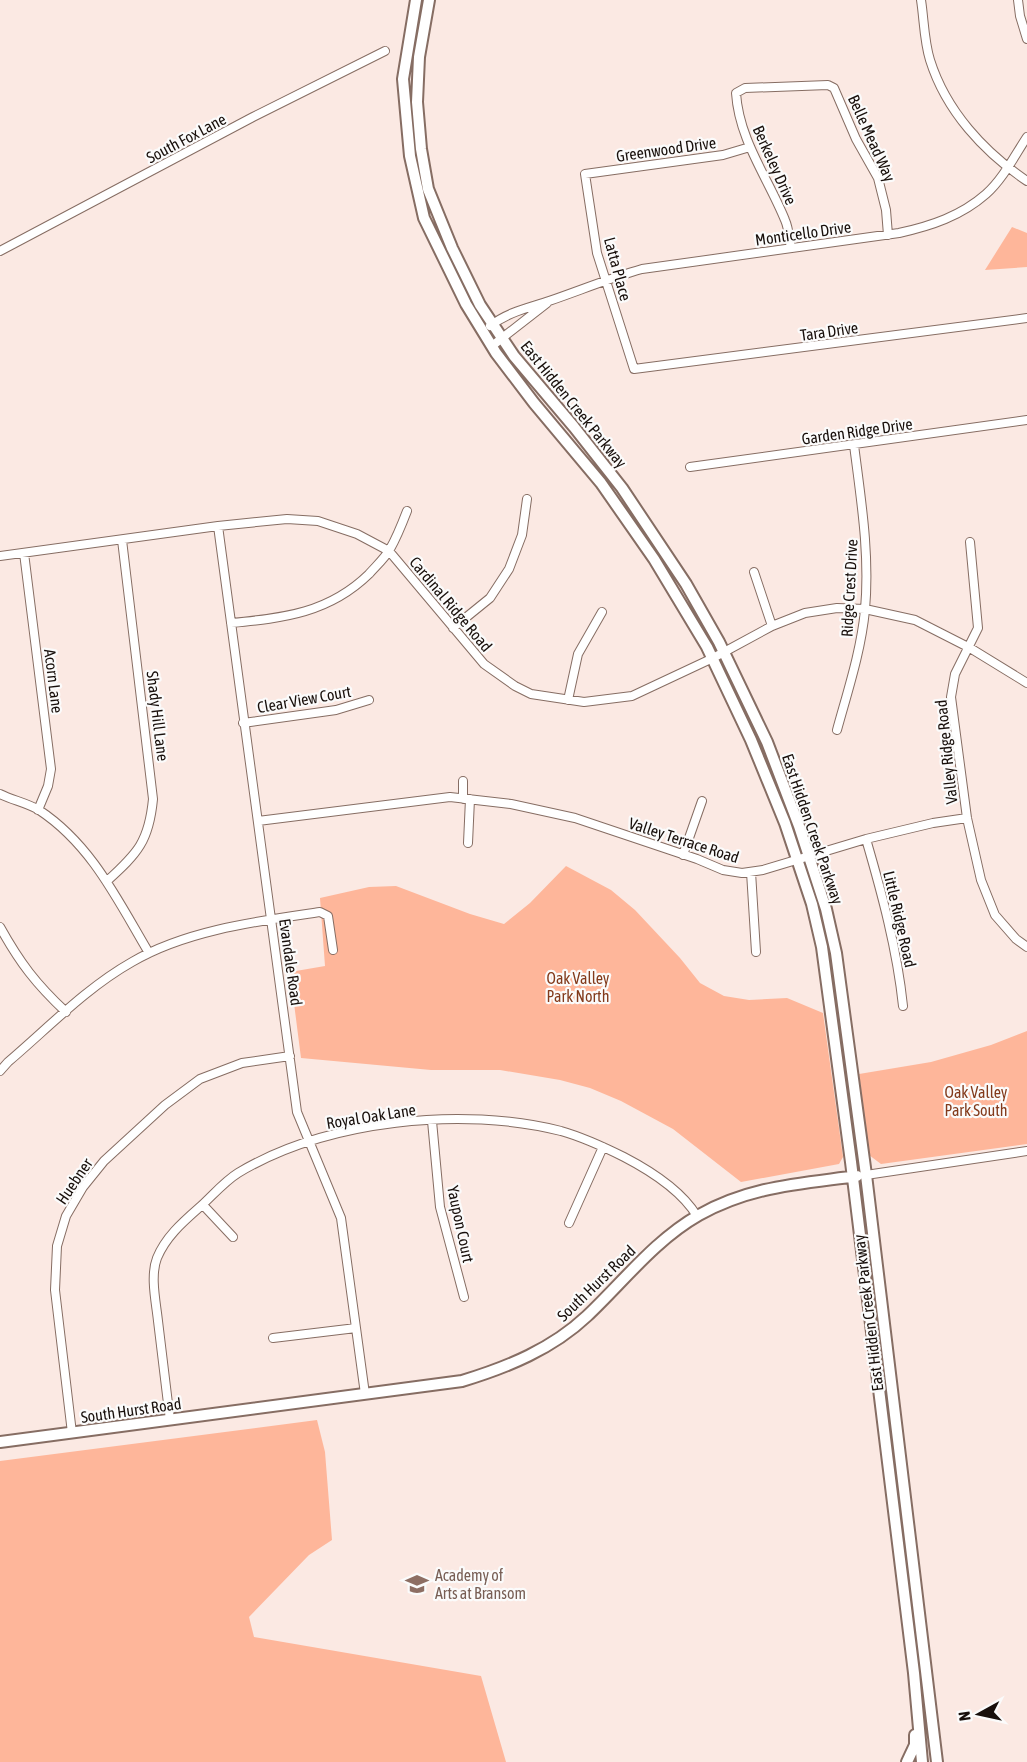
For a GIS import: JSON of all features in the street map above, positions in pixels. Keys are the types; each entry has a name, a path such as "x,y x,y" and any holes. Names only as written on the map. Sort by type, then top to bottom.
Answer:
{"main road":[{"name":"East Hidden Creek Parkway","path":"416,0 403,79 410,156 424,218 466,304 492,346 534,403 601,483 654,559 713,658 751,740 785,823 812,904 822,947 853,1176 914,1673 922,1762"},
{"name":"East Hidden Creek Parkway","path":"429,0 420,49 417,102 421,149 428,189 452,248 480,305 514,356 622,488 686,584 724,653 767,742 826,909 836,953 866,1175 937,1762"},
{"name":"South Hurst Road","path":"0,1442 462,1381 493,1372 555,1341 572,1329 648,1254 697,1216 725,1202 760,1190 866,1175"},
{"path":"907,1762 915,1745 910,1684 914,1673"}],"street":[{"path":"921,0 930,59 950,103 975,138 1007,168 1027,182"},
{"path":"1018,0 1027,39"},
{"name":"South Fox Lane","path":"0,251 385,51"},
{"name":"Berkeley Drive","path":"790,248 786,222 750,147 737,107 736,93 745,88 780,86 828,85 834,88"},
{"name":"Belle Mead Way","path":"834,88 856,139 878,178 888,235"},
{"name":"Monticello Drive","path":"483,332 510,312 605,279 642,269 888,235 929,226 959,213 988,193 1027,137"},
{"name":"Greenwood Drive","path":"585,174 723,155 750,147"},
{"name":"Latta Place","path":"585,174 597,253 634,369"},
{"name":"Monticello Drive","path":"492,346 550,300"},
{"name":"Tara Drive","path":"634,369 1027,318"},
{"name":"Garden Ridge Drive","path":"690,467 1027,420"},
{"name":"Ridge Crest Drive","path":"837,730 859,648 865,609 865,528 854,445"},
{"path":"453,628 490,598 508,568 522,535 526,499"},
{"path":"231,623 285,618 324,605 362,580 389,551 407,511"},
{"name":"Cardinal Ridge Road","path":"0,556 218,526 287,519 318,521 357,534 389,551 484,664 515,686 531,694 584,702 632,696 724,653 772,626 805,613 837,608 865,609 915,620 970,648 1027,683"},
{"name":"Evandale Road","path":"218,526 297,1112 341,1218 365,1394"},
{"name":"Shady Hill Lane","path":"107,881 127,863 142,843 151,823 153,799 151,764 122,540"},
{"name":"Valley Ridge Road","path":"970,542 978,628 955,674 951,697 967,818 981,880 995,915 1016,939 1027,947"},
{"name":"Acorn Lane","path":"24,553 51,769 48,786 38,810"},
{"path":"754,572 772,626"},
{"path":"568,700 578,654 602,612"},
{"name":"Clear View Court","path":"243,723 336,710 369,700"},
{"path":"463,781 468,843"},
{"path":"0,794 38,810 78,843 107,881 149,953"},
{"name":"Valley Terrace Road","path":"258,821 450,797 511,804 575,818 723,870 742,873 763,870 866,839 967,818"},
{"path":"683,855 702,801"},
{"name":"Little Ridge Road","path":"866,839 886,909 900,974 903,1006"},
{"path":"751,872 756,952"},
{"path":"0,1071 95,986 132,961 149,953 219,929 321,912 328,916 333,950"},
{"path":"0,927 16,955 41,989 66,1012"},
{"name":"Huebner","path":"72,1433 55,1290 57,1246 66,1216 83,1187 104,1161 165,1105 200,1079 242,1063 290,1056"},
{"name":"Royal Oak Lane","path":"170,1420 154,1287 156,1260 168,1238 236,1174 267,1158 309,1141 364,1127 432,1120 515,1123 562,1132 603,1147 640,1166 683,1197 697,1216"},
{"name":"Yaupon Court","path":"432,1120 440,1207 464,1297"},
{"path":"569,1223 603,1147"},
{"name":"South Hurst Road","path":"866,1175 1027,1151"},
{"path":"203,1205 233,1237"},
{"path":"273,1338 356,1328"}],"green space":[{"path":"1012,227 1027,233 1027,267 985,270"},
{"name":"Oak Valley Park North","path":"566,866 611,890 635,910 700,983 724,996 749,1000 787,998 823,1013 843,1157 839,1164 741,1182 673,1129 621,1101 590,1088 560,1080 500,1070 431,1070 301,1058 290,972 325,966 320,898 369,887 396,886 470,914 504,924 530,903"},
{"name":"Oak Valley Park South","path":"1027,1031 1027,1144 881,1164 869,1155 859,1074 931,1062 991,1045"},
{"path":"317,1420 325,1452 332,1540 309,1555 249,1617 254,1637 481,1676 506,1762 0,1762 0,1461"}],"place":[{"name":"Academy of Arts at Bransom","path":"417,1584"}]}
